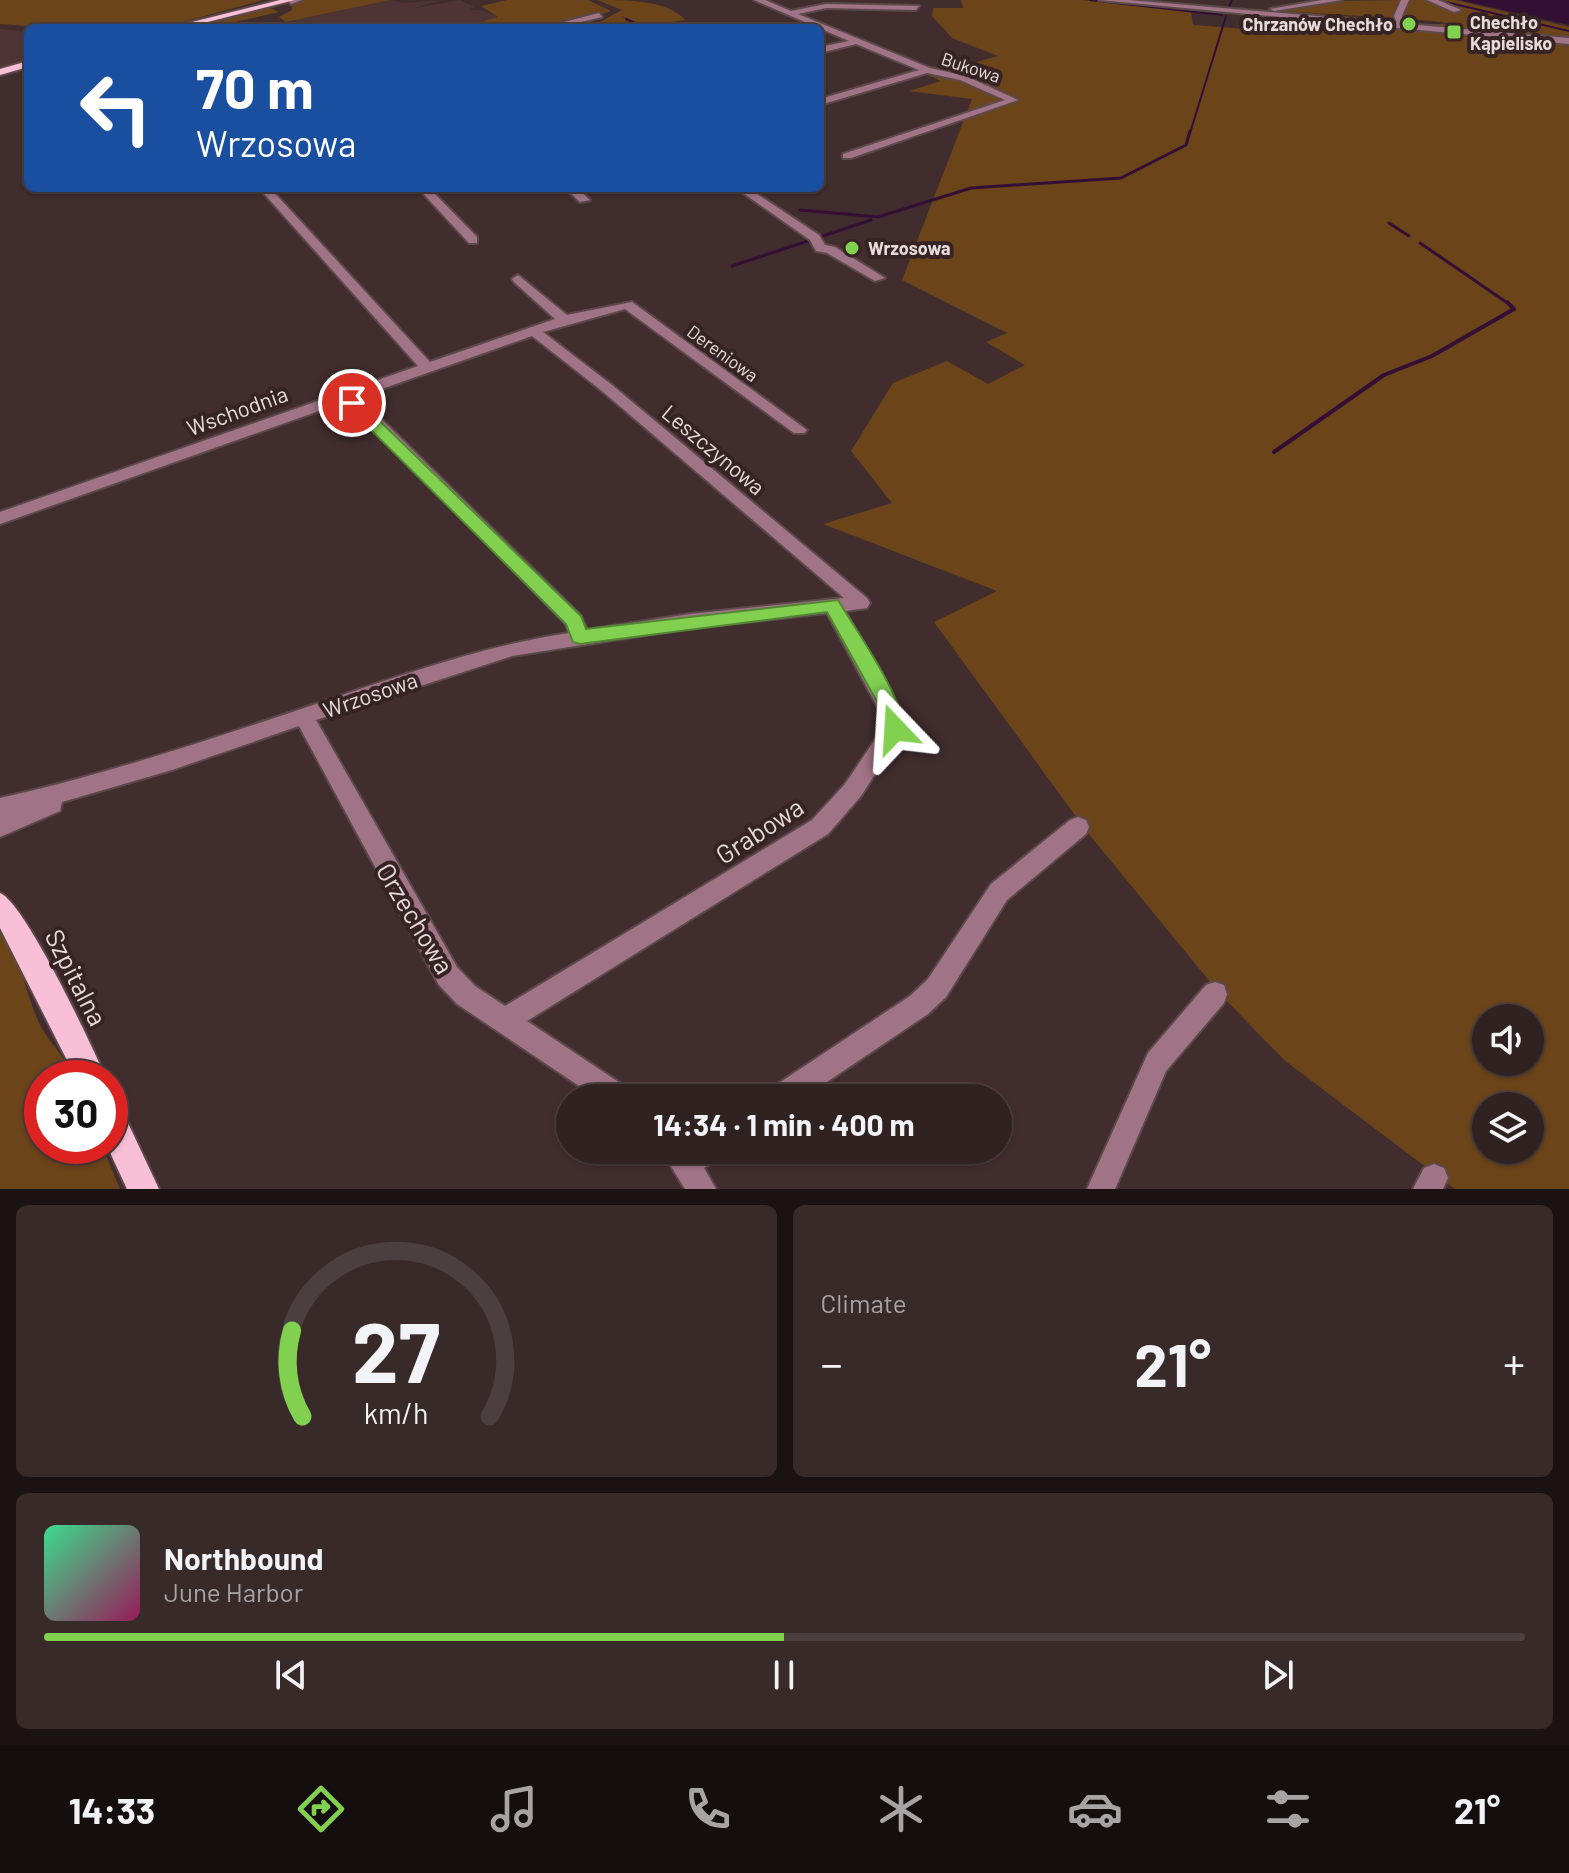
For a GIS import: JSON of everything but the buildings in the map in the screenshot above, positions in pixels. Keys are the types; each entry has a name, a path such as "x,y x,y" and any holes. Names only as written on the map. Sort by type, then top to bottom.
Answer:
{"main road":[{"path":"189,24 269,2 293,1"},
{"path":"0,72 24,65"},
{"name":"Szpitalna","path":"0,906 20,935 82,1060"},
{"path":"128,1157 143,1189"}],"street":[{"name":"Bukowa","path":"758,0 817,24"},
{"path":"1103,0 1569,41"},
{"path":"1282,11 1269,12 1338,0"},
{"path":"1403,27 1398,16 1405,0"},
{"path":"1431,0 1457,10"},
{"path":"791,13 826,6 916,8"},
{"path":"562,24 599,15"},
{"name":"Bukowa","path":"824,27 927,70 963,78 1013,100 847,156"},
{"path":"824,49 857,41"},
{"path":"824,101 927,70"},
{"path":"268,192 427,368"},
{"path":"427,192 473,240"},
{"path":"575,192 584,200"},
{"path":"747,192 815,238 820,248 831,250 879,278"},
{"path":"518,279 564,320"},
{"name":"Wschodnia","path":"0,518 564,320 627,305"},
{"name":"Dereniowa","path":"627,305 799,430"},
{"name":"Leszczynowa","path":"535,332 607,388 861,603"},
{"path":"348,394 352,403 574,621 580,637"},
{"name":"Wrzosowa","path":"0,807 77,790 512,649 580,637 861,603"},
{"name":"Grabowa","path":"504,1021 820,827 837,810 897,724 832,605"},
{"name":"Orzechowa","path":"304,717 436,959 466,995 599,1084"},
{"name":"Wrzosowa","path":"0,827 77,790"},
{"path":"800,1084 919,1005 937,988 999,892 1078,827"},
{"path":"1101,1189 1157,1062 1215,994"},
{"path":"693,1164 702,1189"}],"shaded area":[{"path":"0,0 263,0 176,24 0,24"},
{"path":"301,0 390,0 286,22 279,17 292,10 292,3"},
{"path":"390,0 404,3 442,0 411,9 460,0 474,7 469,10 482,10 499,17 484,21 490,24 279,24"},
{"path":"507,0 588,0 611,11 565,23 492,24 483,21 498,17 481,6"},
{"path":"597,0 658,5 678,13 685,20 642,24 620,16 635,24 600,22 622,10"},
{"path":"961,0 1082,0 1191,12 1193,25 1274,31 1274,20 1569,42 1569,1189 1455,1189 1284,1060 1220,994 1088,833 934,622 997,591 823,524 892,503 851,451 893,383 947,361 988,384 1025,365 986,342 1007,333 902,280 972,99 909,91 941,81 928,75 998,56 952,38 932,16 933,8 963,8"},
{"path":"1402,0 1392,18 1281,11 1391,20 1396,24 1269,13 1336,1"},
{"path":"1408,0 1455,0 1569,27 1569,40 1406,24 1459,24 1402,18"},
{"path":"1460,0 1569,0 1569,25"},
{"path":"270,8 279,12 226,24 199,24"},
{"path":"0,29 24,32 24,63 0,69"},
{"path":"0,933 19,965 40,1025 64,1060 24,1060 24,1164 110,1164 120,1189 0,1189"}],"waterway":[{"path":"1090,0 1222,15"},
{"path":"1228,10 1232,0"},
{"path":"1437,0 1569,31"},
{"path":"1190,133 1226,16"},
{"path":"626,19 637,24"},
{"path":"800,210 878,217 971,188 1121,178 1186,145 1190,131"},
{"path":"732,266 871,220"},
{"path":"1389,223 1409,236"},
{"path":"1420,243 1509,304"},
{"path":"1274,452 1384,375 1432,356 1514,309 1509,304"}],"place":[{"name":"Chrzanów Chechło","path":"1409,24"},
{"name":"Chechło Kąpielisko","path":"1454,32"},
{"name":"Wrzosowa","path":"852,248"}],"route":[{"path":"352,403 491,536 574,621 580,637 780,609 832,605 890,706 897,724 895,729"}]}
